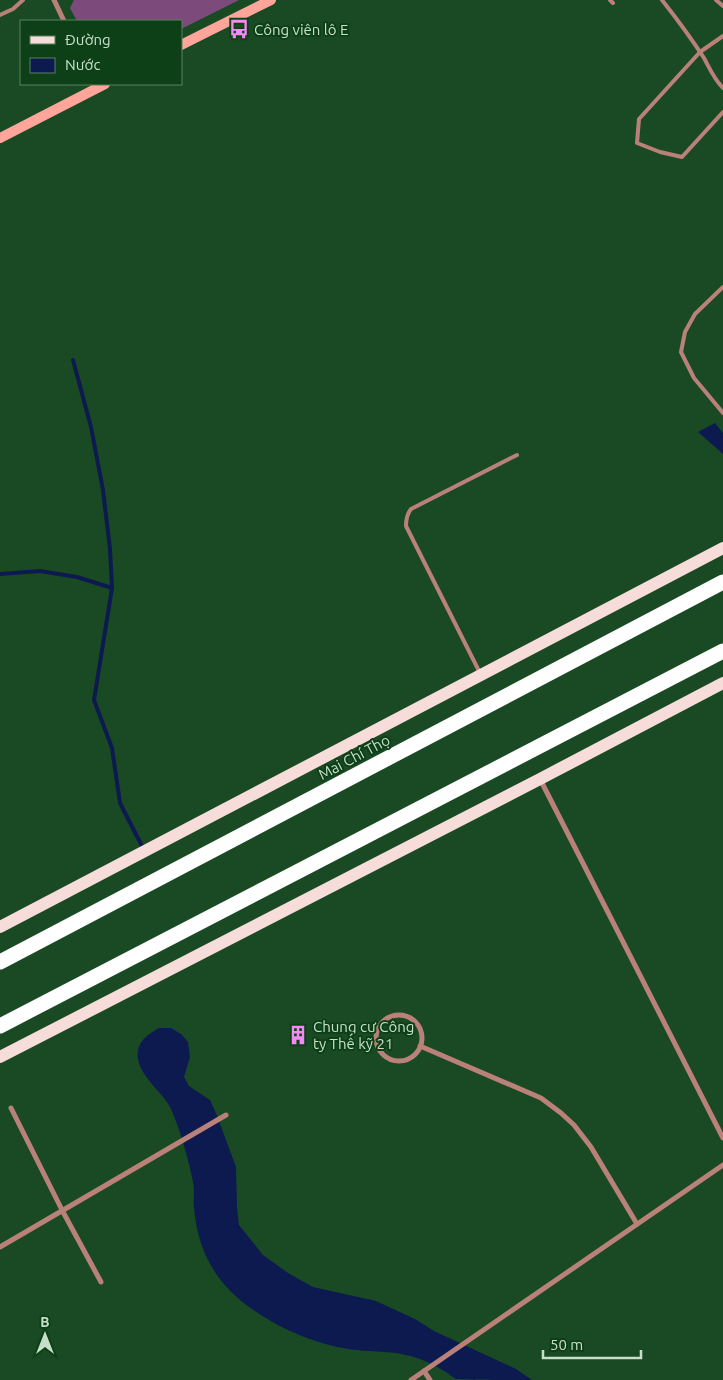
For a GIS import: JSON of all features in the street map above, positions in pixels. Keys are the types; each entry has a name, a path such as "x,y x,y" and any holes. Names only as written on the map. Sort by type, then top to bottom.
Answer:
{"highway":[{"name":"Mai Chí Thọ","path":"0,962 723,582"},
{"path":"0,1026 723,651"}],"main road":[{"name":"Mai Chí Thọ","path":"0,927 723,548"},
{"path":"0,1057 723,683"}],"street":[{"path":"54,0 64,20"},
{"path":"182,44 271,0"},
{"path":"0,138 99,85"},
{"path":"540,779 723,1138"},
{"path":"401,1014 416,1022 421,1030 420,1046 416,1054 409,1059 392,1060 378,1050 375,1042 375,1033 384,1019 392,1015 401,1014"},
{"path":"420,1046 541,1098 561,1113 574,1125 591,1147 637,1224"},
{"path":"12,1108 62,1210 101,1282"},
{"path":"0,1247 226,1115"},
{"path":"411,1380 478,1332 723,1165"},
{"path":"424,1371 430,1380"}],"lane":[{"path":"0,15 13,9 23,0"},
{"path":"662,0 681,23 715,80 723,88"},
{"path":"716,0 723,6"},
{"path":"723,36 700,52 640,119 636,143 660,152 682,157 723,112"},
{"path":"723,288 695,314 685,332 681,352 694,378 723,412"},
{"path":"481,675 406,526 406,521 408,512 411,509 517,455"}],"shaded area":[{"path":"74,0 239,0 182,28 182,20 76,20 70,8"}],"water":[{"path":"715,423 723,433 723,454 698,432"},
{"path":"159,1028 171,1028 181,1034 188,1042 190,1057 184,1077 189,1086 210,1100 216,1113 236,1167 239,1225 263,1255 288,1273 313,1287 376,1301 415,1319 434,1331 516,1369 532,1380 456,1379 435,1366 411,1356 343,1348 315,1341 264,1317 228,1289 211,1266 200,1239 196,1224 194,1185 178,1126 168,1103 143,1073 138,1059 140,1044 146,1036"}],"waterway":[{"path":"73,360 91,427 103,490 110,549 112,588 94,700 112,748 120,803 144,850"},
{"path":"0,574 40,571 77,577 112,588"}],"place":[{"name":"Công viên lô E","path":"239,29"},
{"name":"Chung cư Công ty Thế kỹ 21","path":"298,1035"}]}
